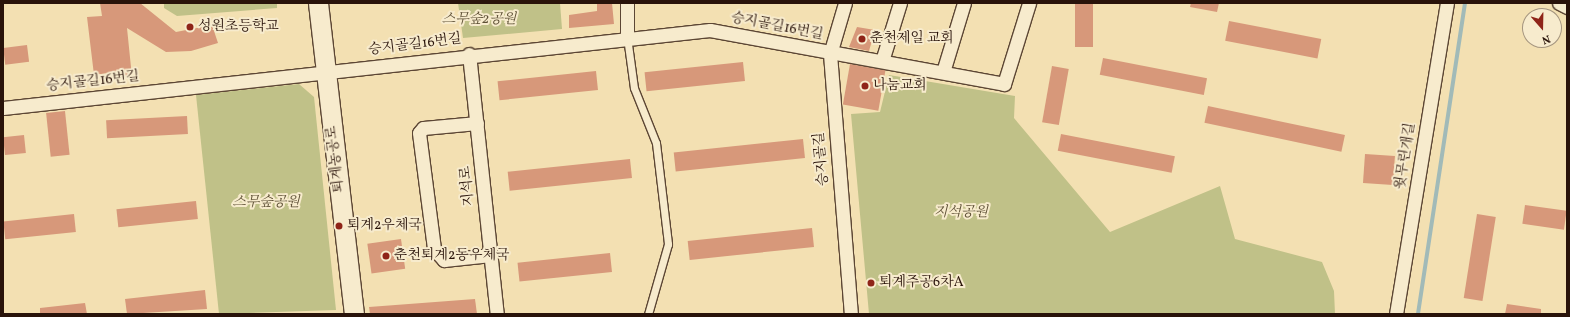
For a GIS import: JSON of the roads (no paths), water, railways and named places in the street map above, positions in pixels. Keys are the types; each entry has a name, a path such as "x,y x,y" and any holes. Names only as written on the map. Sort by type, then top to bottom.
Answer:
{"street":[{"name":"퇴계농공로","path":"318,3 354,314"},
{"path":"627,3 627,38"},
{"name":"승지골길","path":"846,3 830,54 850,314"},
{"path":"882,61 900,3"},
{"path":"944,72 964,3"},
{"name":"승지골길16번길","path":"3,108 325,73 469,54 710,30 830,54 882,61 1004,84 1029,3"},
{"name":"윗무린개길","path":"1396,314 1447,3"},
{"path":"1559,3 1567,7"},
{"name":"지석로","path":"469,54 492,255 497,314"},
{"path":"477,123 423,128 420,133 434,249 444,260 492,255"}],"lane":[{"path":"627,38 634,88 656,143 668,244 648,314"}],"waterway":[{"path":"1418,314 1465,3"}],"place":[{"name":"성원초등학교","path":"190,27"},
{"name":"춘천제일 교회","path":"862,39"},
{"name":"나눔교회","path":"865,86"},
{"name":"퇴계2우체국","path":"339,226"},
{"name":"춘천퇴계2동우체국","path":"386,256"},
{"name":"퇴계주공6차A","path":"871,283"}],"park label":[{"name":"스무숲2공원","path":"479,20"},
{"name":"스무숲공원","path":"266,203"},
{"name":"지석공원","path":"961,213"}]}
